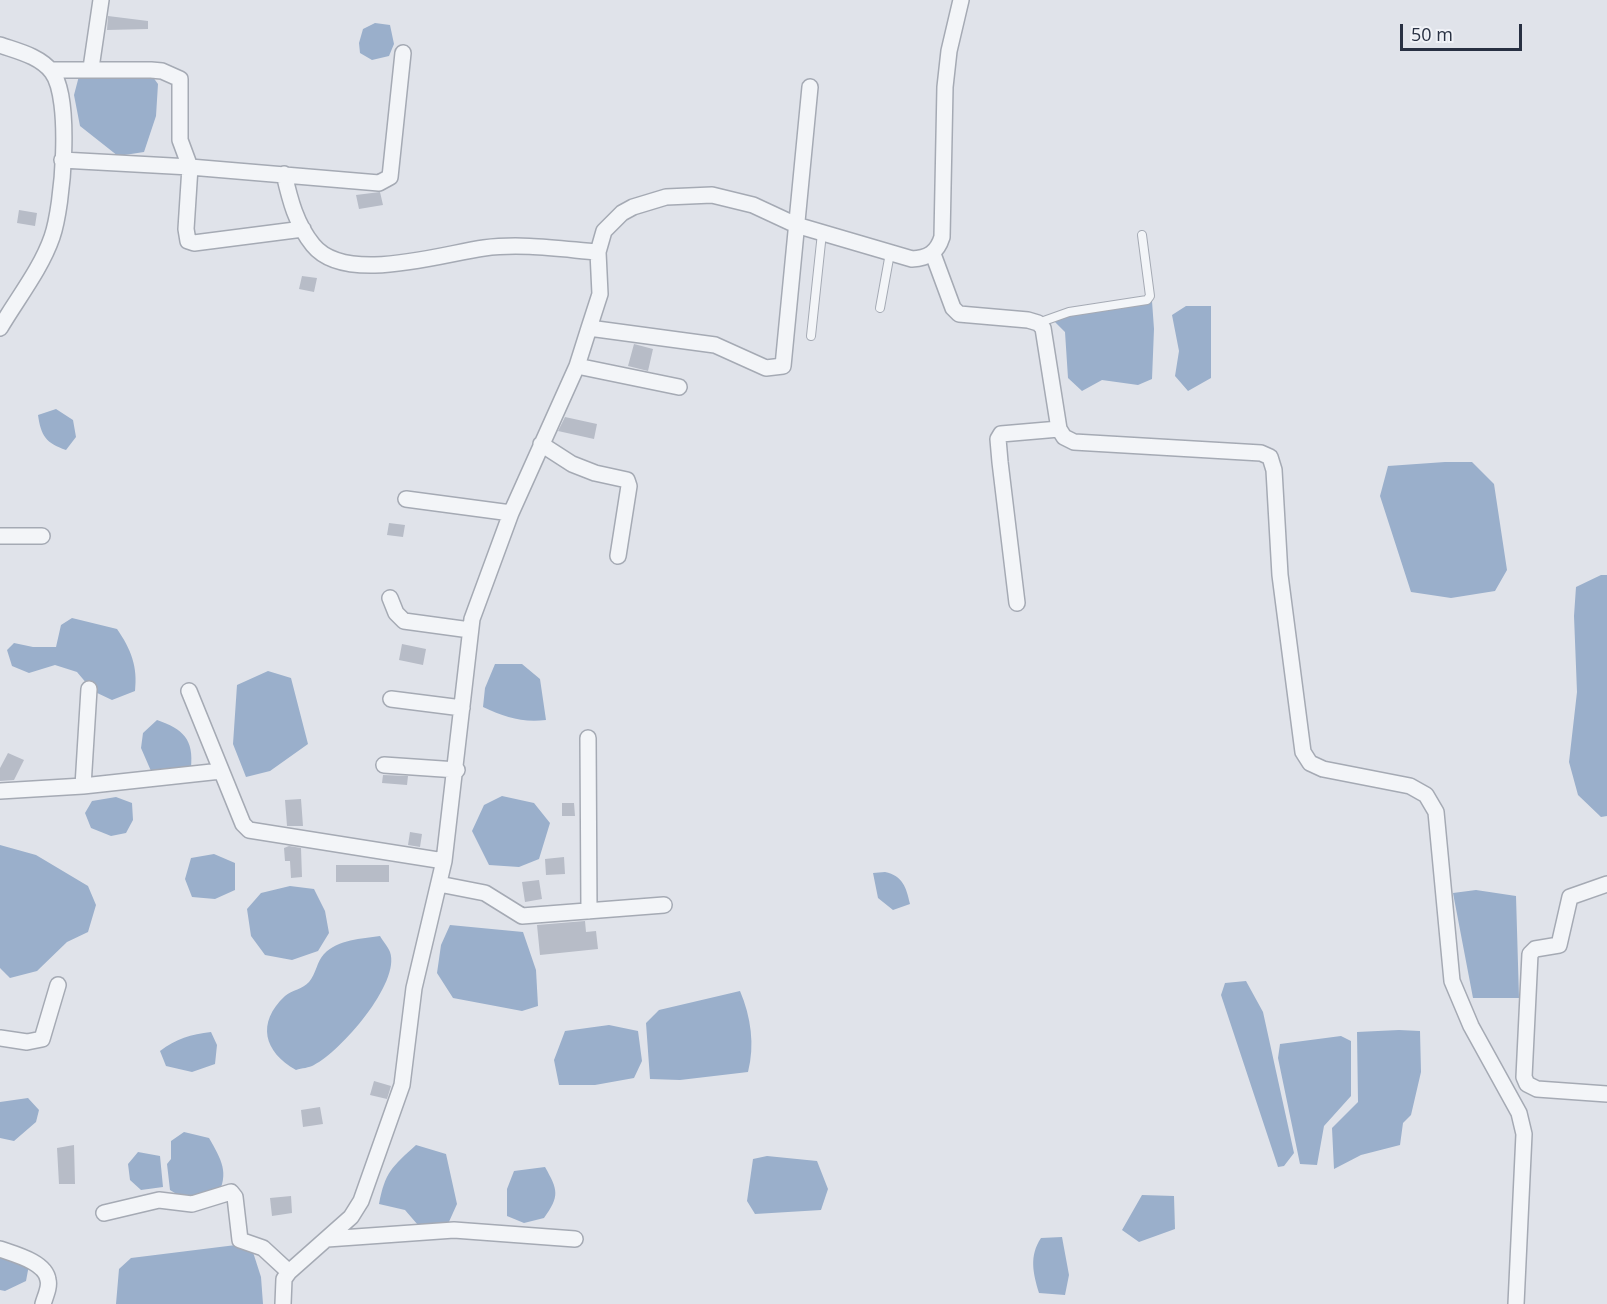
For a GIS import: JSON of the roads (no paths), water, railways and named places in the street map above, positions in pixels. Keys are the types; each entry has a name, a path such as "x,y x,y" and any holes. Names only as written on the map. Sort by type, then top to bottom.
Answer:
{"street":[{"path":"91,68 101,0"},
{"path":"283,1304 284,1279 289,1272 351,1217 362,1202 402,1085 414,988 444,861 457,770 470,630 511,513 577,366 600,294 598,252 604,231 622,213 633,207 666,197 712,195 740,201 796,225 912,259 924,258 933,254 942,237 945,87 949,51 961,0"},
{"path":"0,45 34,58 51,70 63,95 62,160 57,222 52,237 0,328"},
{"path":"62,160 190,166 379,183 390,177 403,53"},
{"path":"51,70 91,68 162,70 180,79 180,140 190,166 186,229 188,241 194,243 303,229"},
{"path":"589,328 715,345 766,368 783,366 810,87"},
{"path":"284,174 291,203 314,247 329,257 348,264 404,263 486,248 598,252"},
{"path":"933,254 953,308 959,314 1038,323 1046,336 1059,429 1064,437 1074,442 1261,453 1270,457 1274,470 1280,575 1303,752 1310,764 1323,769 1410,786 1426,795 1436,812 1452,981 1471,1026 1519,1113 1524,1134 1516,1304"},
{"path":"577,366 679,387"},
{"path":"1017,603 998,439 1001,434 1007,432 1059,429"},
{"path":"541,444 572,464 595,473 627,480 629,486 618,556"},
{"path":"406,499 511,513"},
{"path":"0,536 42,536"},
{"path":"390,598 396,613 404,621 470,630"},
{"path":"82,786 89,689"},
{"path":"189,691 243,824 249,830 444,861"},
{"path":"391,699 462,708"},
{"path":"588,738 590,911"},
{"path":"384,765 457,770"},
{"path":"0,791 82,786 221,771"},
{"path":"439,884 485,893 522,916 664,905"},
{"path":"1607,884 1570,897 1559,945 1535,949 1530,954 1524,1077 1527,1083 1537,1089 1607,1094"},
{"path":"0,1038 27,1042 42,1039 58,985"},
{"path":"104,1213 159,1200 192,1204 231,1192 235,1197 240,1240 263,1248 289,1272"},
{"path":"327,1239 454,1230 575,1239"},
{"path":"0,1248 29,1260 43,1270 48,1280 43,1304"}],"lane":[{"path":"811,336 822,233"},
{"path":"1038,323 1069,312 1147,300 1149,296 1142,235"},
{"path":"880,308 891,253"}],"water":[{"path":"375,23 390,25 394,44 389,56 372,60 360,53 359,43 363,29"},
{"path":"144,65 158,84 156,116 144,152 118,156 80,126 74,95 79,76"},
{"path":"1131,298 1152,301 1154,329 1152,379 1138,385 1102,380 1082,391 1068,378 1065,332 1055,322 1080,309"},
{"path":"1186,306 1211,306 1211,378 1188,391 1175,376 1179,351 1172,315"},
{"path":"56,409 73,420 76,437 66,450 54,445 46,438 39,422 38,415"},
{"path":"1472,462 1494,484 1507,570 1495,591 1451,598 1411,592 1380,496 1388,466"},
{"path":"1601,575 1607,575 1607,816 1601,817 1578,795 1569,762 1577,692 1574,616 1576,587"},
{"path":"72,618 117,629 132,658 135,691 112,700 93,691 77,672 55,665 29,673 12,666 7,650 14,643 33,647 56,647 61,625"},
{"path":"495,664 522,664 540,679 546,720 529,721 514,718 483,707 485,688"},
{"path":"268,671 291,678 308,744 270,771 246,777 233,744 237,685"},
{"path":"157,720 174,727 185,736 191,750 191,768 151,771 141,748 143,733"},
{"path":"502,796 534,803 550,823 539,859 519,867 489,865 472,831 484,805"},
{"path":"116,797 132,803 133,820 126,833 111,836 91,828 85,813 92,801"},
{"path":"0,845 36,855 88,886 96,905 88,932 67,942 37,971 10,978 0,968"},
{"path":"214,854 235,863 235,890 215,899 192,897 185,879 191,858"},
{"path":"885,872 900,879 910,904 893,910 878,898 873,873"},
{"path":"290,886 314,889 325,911 329,933 318,951 292,960 265,955 251,936 247,909 261,893"},
{"path":"1476,890 1516,896 1519,998 1473,998 1453,893"},
{"path":"450,925 523,932 536,970 538,1006 522,1011 453,998 437,973 441,945"},
{"path":"380,936 390,952 391,965 378,998 366,1015 338,1046 314,1065 296,1070 285,1063 271,1046 268,1036 267,1027 276,1006 285,996 309,982 322,957 330,949 350,940"},
{"path":"1246,981 1263,1012 1294,1153 1284,1166 1278,1167 1221,995 1225,983"},
{"path":"740,991 751,1031 748,1072 680,1080 650,1079 646,1023 659,1010"},
{"path":"609,1025 638,1031 642,1061 634,1078 595,1085 559,1085 554,1060 565,1031"},
{"path":"1420,1031 1421,1072 1411,1115 1403,1123 1400,1145 1361,1155 1334,1169 1332,1128 1358,1102 1357,1032"},
{"path":"211,1032 217,1045 215,1064 192,1072 166,1066 160,1051 184,1038"},
{"path":"1341,1036 1351,1041 1351,1096 1324,1126 1317,1165 1300,1164 1278,1058 1280,1044"},
{"path":"28,1098 39,1110 36,1122 14,1141 0,1138 0,1102"},
{"path":"184,1132 209,1138 217,1153 222,1166 223,1180 217,1196 191,1203 170,1190 167,1164 171,1159 171,1141"},
{"path":"416,1145 446,1154 457,1204 448,1224 424,1232 405,1210 379,1204 387,1177"},
{"path":"138,1152 160,1156 163,1187 141,1190 130,1180 128,1164"},
{"path":"767,1156 817,1161 828,1189 821,1210 755,1214 747,1201 753,1159"},
{"path":"545,1167 555,1187 555,1198 544,1218 524,1223 507,1216 507,1189 514,1171"},
{"path":"1142,1195 1174,1196 1175,1229 1139,1242 1122,1230"},
{"path":"1062,1237 1069,1275 1065,1295 1039,1293 1033,1265 1037,1245 1041,1238"},
{"path":"244,1244 252,1249 261,1277 263,1304 116,1304 119,1269 131,1258"},
{"path":"0,1255 29,1265 26,1281 5,1291 0,1290"}]}
